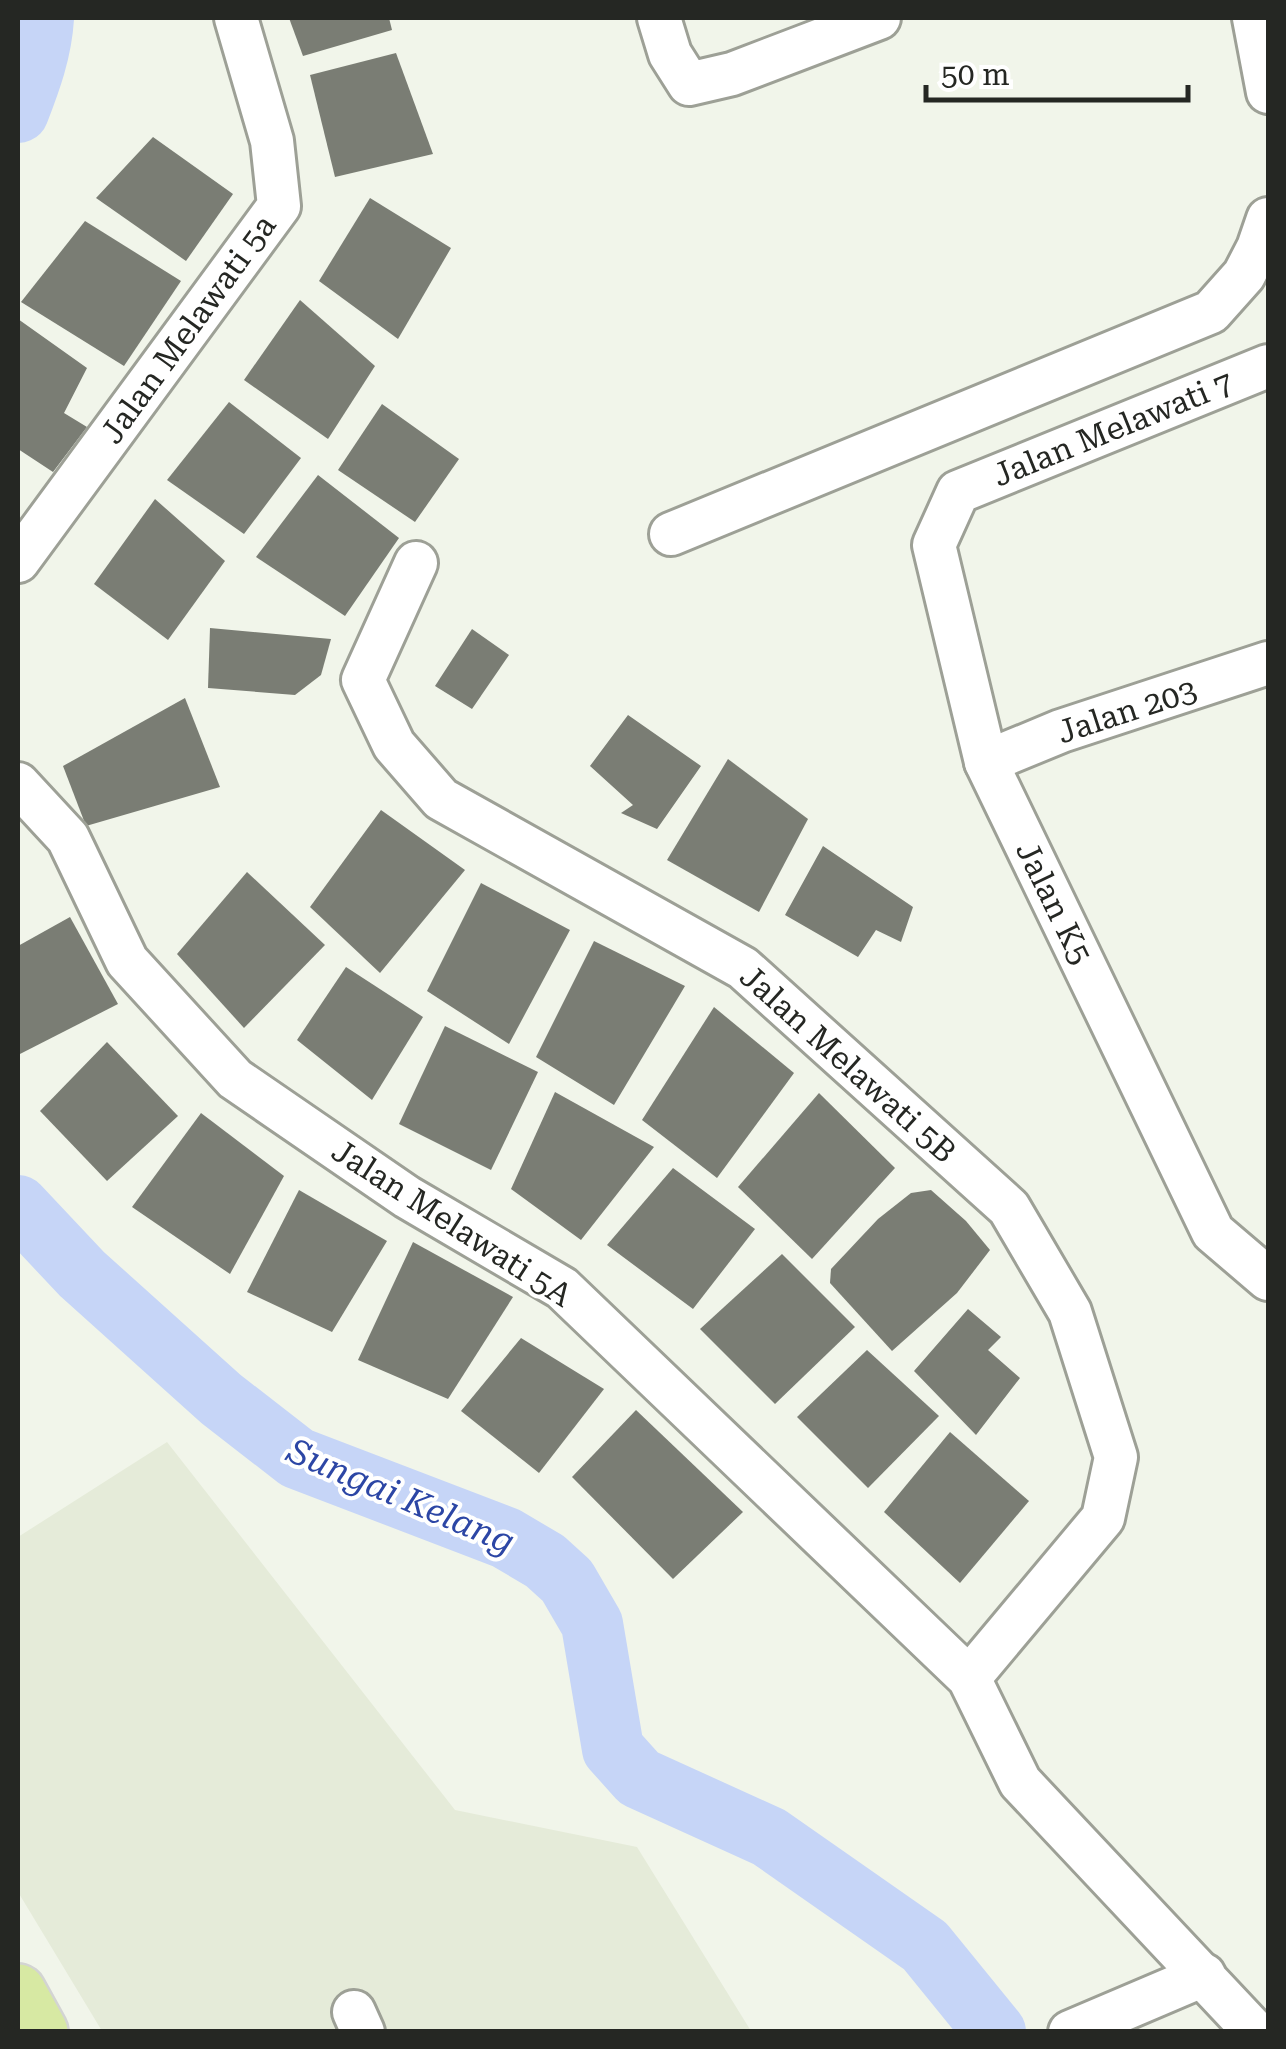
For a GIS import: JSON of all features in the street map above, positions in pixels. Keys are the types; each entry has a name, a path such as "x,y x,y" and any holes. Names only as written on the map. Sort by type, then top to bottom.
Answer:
{"main road":[{"path":"18,1992 40,2032"}],"street":[{"name":"Jalan Melawati 5a","path":"18,561 279,206 272,141 236,18"},
{"path":"659,18 670,54 689,84 732,74 879,18"},
{"path":"1254,18 1268,92"},
{"path":"670,534 1211,312 1244,275 1268,218"},
{"name":"Jalan Melawati 7","path":"958,492 1268,366"},
{"name":"Jalan K5","path":"958,492 934,545 986,762 1213,1232 1268,1278"},
{"name":"Jalan Melawati 5B","path":"416,563 363,680 394,745 442,799 744,968 1009,1208 1070,1312 1116,1457 1103,1518 968,1678"},
{"name":"Jalan 203","path":"986,762 1061,732 1264,678"},
{"name":"Jalan Melawati 5A","path":"18,784 68,838 127,961 235,1079 407,1197 562,1288 968,1678 1020,1782 1255,2032"},
{"path":"1070,2032 1204,1975"}],"shaded area":[{"path":"167,1442 455,1810 637,1847 751,2031 102,2031 18,1892 18,1537"}],"building":[{"path":"289,18 389,18 392,30 303,56"},
{"path":"396,53 433,154 335,177 310,75"},
{"path":"153,137 233,194 186,261 96,198"},
{"path":"370,198 451,248 398,339 319,281"},
{"path":"85,221 181,281 124,366 21,302"},
{"path":"300,300 375,366 328,439 244,380"},
{"path":"18,319 87,368 64,413 87,427 53,472 18,449"},
{"path":"229,402 301,458 244,534 167,480"},
{"path":"382,404 459,459 415,522 338,470"},
{"path":"318,475 399,538 345,616 256,557"},
{"path":"155,499 225,561 168,640 94,584"},
{"path":"210,628 331,639 321,675 295,695 208,688"},
{"path":"472,629 509,655 472,709 435,686"},
{"path":"185,698 220,787 86,826 63,766"},
{"path":"628,715 701,766 657,829 621,813 633,805 590,766"},
{"path":"728,759 808,819 759,912 667,860"},
{"path":"381,810 465,870 380,973 310,907"},
{"path":"823,846 913,907 901,942 876,930 858,957 785,915"},
{"path":"247,872 325,945 244,1028 177,954"},
{"path":"481,883 570,930 509,1044 427,991"},
{"path":"70,917 118,1004 18,1055 18,946"},
{"path":"594,941 685,986 614,1105 536,1057"},
{"path":"346,967 423,1017 372,1100 297,1040"},
{"path":"714,1007 794,1073 717,1178 642,1120"},
{"path":"445,1026 538,1072 491,1170 399,1124"},
{"path":"107,1042 178,1116 107,1181 40,1111"},
{"path":"555,1092 654,1147 581,1240 511,1189"},
{"path":"819,1093 895,1168 812,1259 738,1187"},
{"path":"201,1113 284,1176 230,1274 132,1207"},
{"path":"673,1168 755,1229 693,1309 607,1245"},
{"path":"299,1190 387,1241 332,1332 247,1292"},
{"path":"931,1190 966,1221 990,1250 957,1293 892,1351 830,1283 831,1269 878,1219 911,1193"},
{"path":"413,1242 513,1297 448,1399 358,1360"},
{"path":"782,1254 855,1327 775,1404 700,1329"},
{"path":"968,1309 1001,1337 988,1350 1020,1378 976,1435 914,1371"},
{"path":"521,1338 604,1389 539,1473 461,1411"},
{"path":"867,1350 939,1416 868,1488 797,1417"},
{"path":"636,1410 743,1512 673,1579 572,1477"},
{"path":"950,1432 1029,1501 960,1583 884,1512"}],"waterway":[{"name":"Sungai Kelang","path":"18,112 31,77 43,18"},
{"name":"Sungai Kelang","path":"18,1206 82,1274 221,1399 297,1458 506,1538 545,1561 567,1581 592,1624 613,1749 639,1778 769,1837 925,1946 995,2032"}]}
